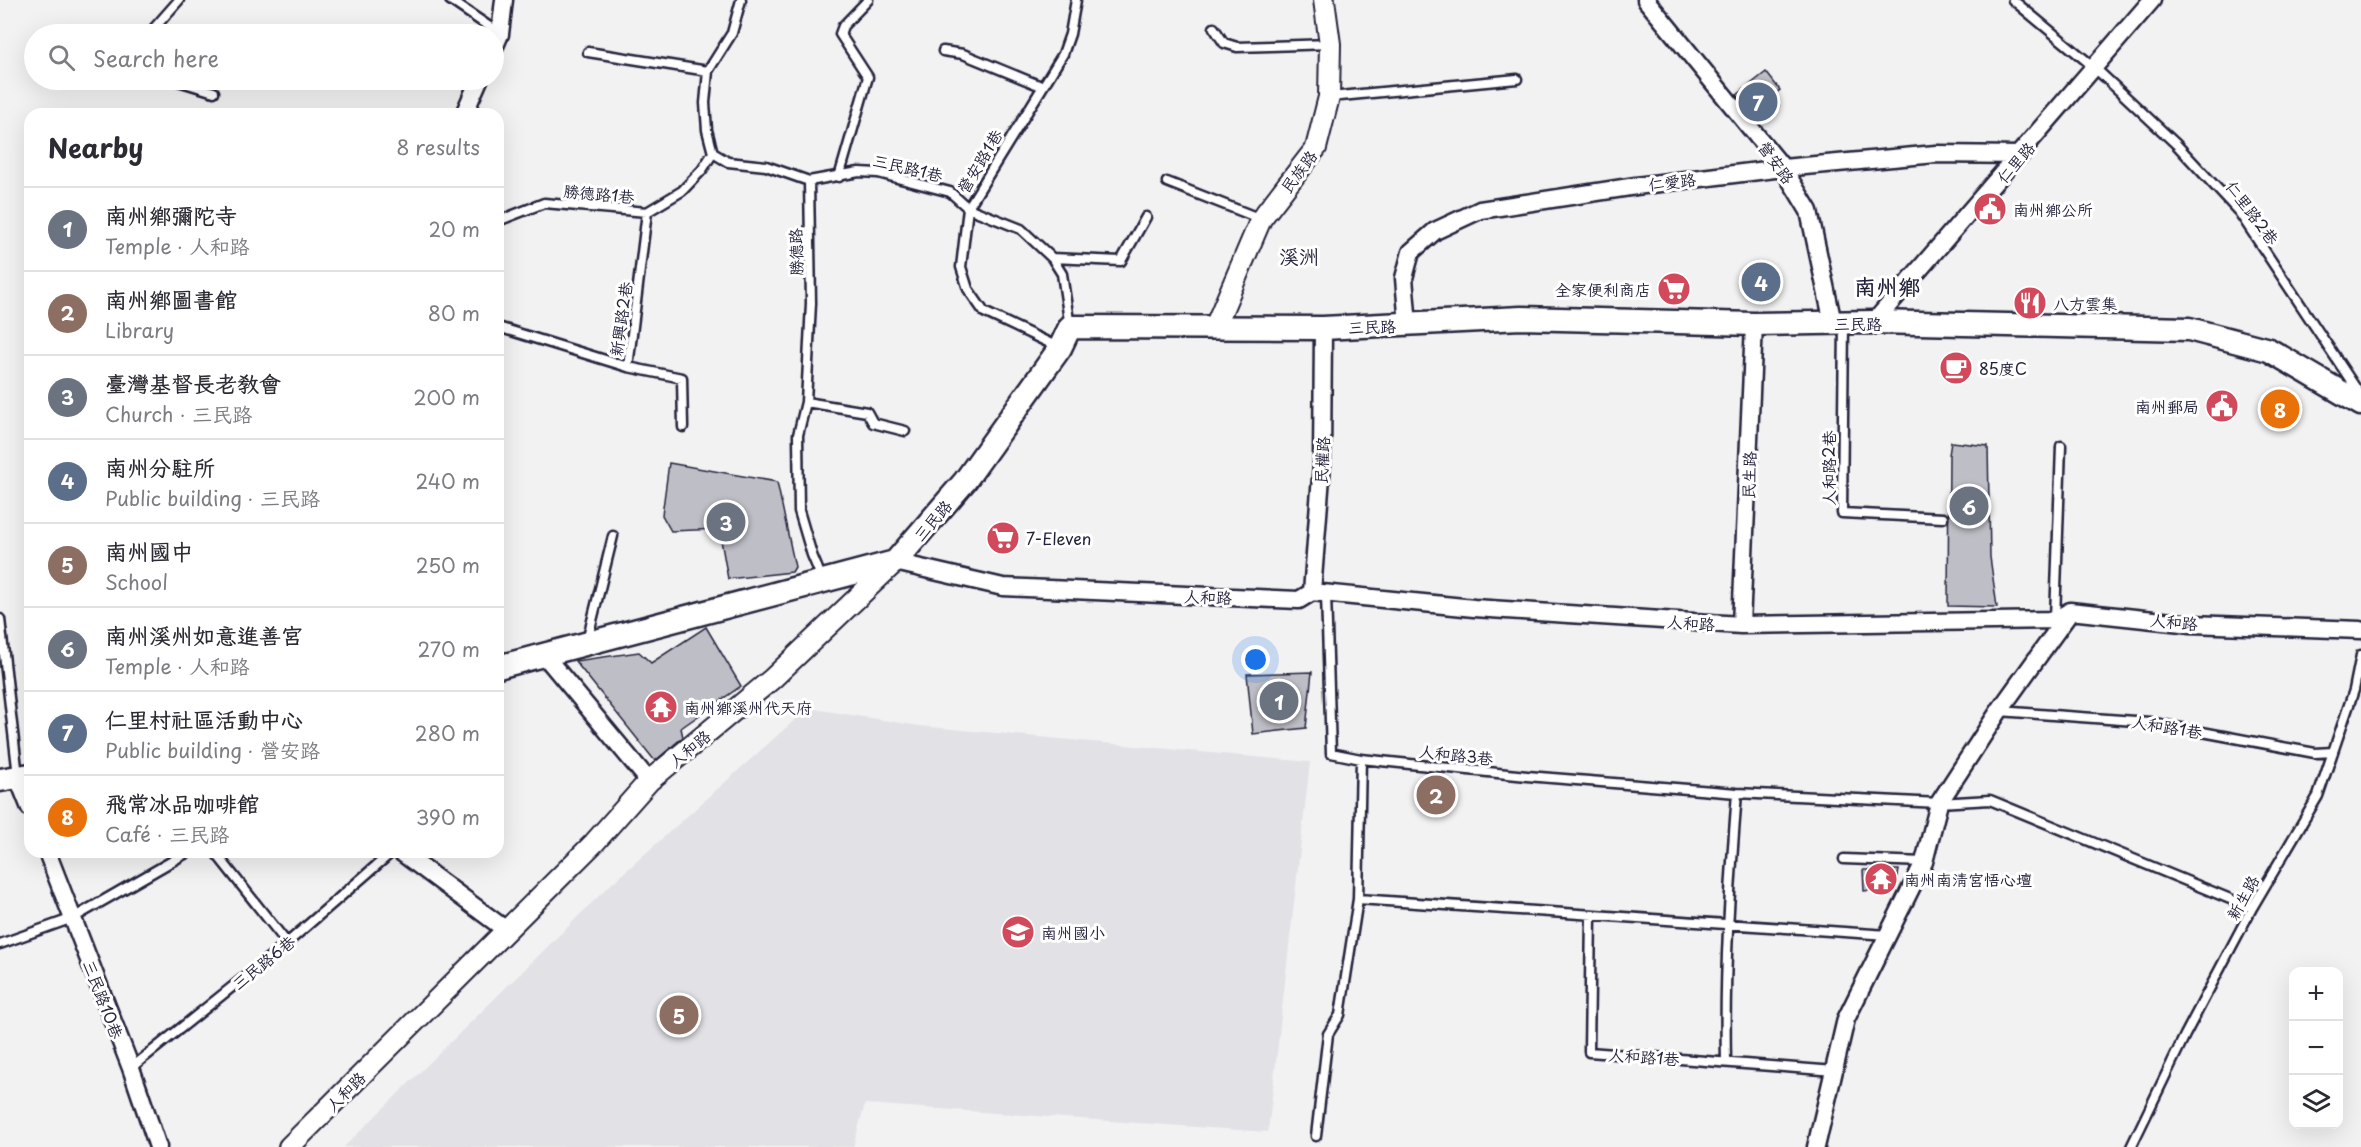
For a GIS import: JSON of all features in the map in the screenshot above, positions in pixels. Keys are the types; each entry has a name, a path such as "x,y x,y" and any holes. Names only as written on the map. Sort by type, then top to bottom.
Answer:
{"main road":[{"name":"三民路","path":"895,562 965,481 1060,348 1070,327 1323,328 1521,318 1754,324 1874,322 2189,329 2269,350 2361,404"},
{"path":"504,666 895,562"}],"street":[{"path":"500,24 504,0"},
{"name":"民族路","path":"1215,327 1261,219 1316,148 1329,97 1329,44 1324,0"},
{"name":"營安路","path":"1646,0 1784,168 1809,211 1838,322"},
{"name":"仁里路","path":"1874,322 2021,155 2152,0"},
{"path":"467,108 475,90"},
{"name":"仁愛路","path":"1408,325 1404,278 1411,252 1435,231 1480,210 1636,186 1784,168 1936,154 2021,155"},
{"name":"民生路","path":"1741,625 1754,324"},
{"name":"民權路","path":"1319,593 1323,328"},
{"name":"人和路","path":"289,1147 594,843 649,781 772,679 895,562 1003,587 1299,600 1319,593 1474,608 1741,625 2055,620"},
{"path":"2055,620 2070,611"},
{"path":"1816,1147 1846,1019 1924,862 1939,803 1999,711 2070,611"},
{"name":"人和路","path":"2070,611 2191,624 2361,630"},
{"path":"545,656 649,781"},
{"path":"16,778 24,795"},
{"name":"三民路10巷","path":"49,858 131,1068 158,1147"},
{"path":"409,858 506,930"}],"lane":[{"path":"158,24 178,0"},
{"path":"450,0 478,24"},
{"path":"741,0 732,33 708,71 705,103 707,130 714,153 728,162 766,166 809,181"},
{"path":"839,177 868,77 840,34 843,26 868,0"},
{"name":"營安路1巷","path":"1060,348 984,312 968,289 961,267 968,208 1041,86 1063,54 1070,34 1076,0"},
{"name":"仁里路2巷","path":"2013,0 2095,68 2176,144 2238,212 2361,396"},
{"path":"1214,28 1224,43 1238,47 1329,44"},
{"path":"943,51 963,54 1041,86"},
{"path":"588,52 708,71"},
{"path":"1329,97 1517,80"},
{"path":"208,90 214,92"},
{"name":"勝德路1巷","path":"504,219 544,203 646,212 681,191 702,170 714,153"},
{"name":"三民路1巷","path":"809,181 859,172 878,173 950,192 968,208 1021,229 1052,258 1062,274 1070,327"},
{"name":"勝德路","path":"809,181 811,303 806,402 798,435 800,511 812,555 823,581"},
{"path":"1167,182 1261,219"},
{"name":"新興路2巷","path":"504,329 628,367 646,212"},
{"path":"1052,258 1121,261 1146,217"},
{"name":"人和路2巷","path":"1838,322 1842,513 1943,518"},
{"path":"628,367 682,378 683,427"},
{"path":"806,402 867,412 873,423 905,431"},
{"path":"2055,620 2061,446"},
{"path":"586,645 614,536"},
{"name":"人和路3巷","path":"1319,593 1331,753 1361,759 1737,793"},
{"path":"0,619 16,778"},
{"name":"新生路","path":"2131,1147 2252,908 2318,796 2354,690 2361,654"},
{"name":"人和路1巷","path":"1999,711 2149,722 2315,753 2333,752"},
{"path":"1316,1136 1328,1034 1340,1015 1358,899 1361,759"},
{"path":"1726,1062 1724,998 1727,922 1737,793 1939,803 1990,800 2252,908"},
{"path":"0,944 73,918 178,858"},
{"path":"220,858 286,944"},
{"name":"三民路6巷","path":"131,1068 286,944 385,858"},
{"path":"1844,859 1924,862"},
{"path":"1358,899 1888,934"},
{"name":"人和路1巷","path":"1591,916 1589,1052 1835,1071"}],"shaded area":[{"name":"南州國小","path":"808,708 920,726 1310,762 1268,1132 865,1104 853,1147 344,1147 608,887"}],"building":[{"path":"1766,72 1780,90 1771,97 1779,106 1759,123 1737,95"},
{"path":"1951,442 1988,446 1990,557 1997,607 1948,606"},
{"path":"669,463 777,482 795,567 792,572 728,579 719,529 671,531 662,515"},
{"name":"南州鄉溪州代天府","path":"706,627 741,686 681,728 683,737 655,761 575,661 639,652 651,663"},
{"path":"1312,672 1306,728 1253,734 1247,674"},
{"name":"南州南清宮悟心壇","path":"1863,870 1899,870 1896,887 1864,891"}],"place":[{"name":"仁里村社區活動中心","path":"1758,102"},
{"name":"南州鄉公所","path":"1990,209"},
{"name":"南州分駐所","path":"1761,282"},
{"name":"全家便利商店","path":"1674,289"},
{"name":"八方雲集","path":"2030,303"},
{"name":"85度C","path":"1956,368"},
{"name":"南州郵局","path":"2222,406"},
{"name":"飛常冰品咖啡館","path":"2280,409"},
{"name":"南州溪州如意進善宮","path":"1969,506"},
{"name":"臺灣基督長老教會","path":"726,522"},
{"name":"7-Eleven","path":"1003,538"},
{"name":"南州鄉彌陀寺","path":"1279,701"},
{"name":"南州鄉溪州代天府","path":"661,707"},
{"name":"南州鄉圖書館","path":"1436,795"},
{"name":"南州南清宮悟心壇","path":"1881,879"},
{"name":"南州國小","path":"1018,932"},
{"name":"南州國中","path":"679,1015"}],"district":[{"name":"溪洲","path":"1299,256"},
{"name":"南州鄉","path":"1887,285"}]}
